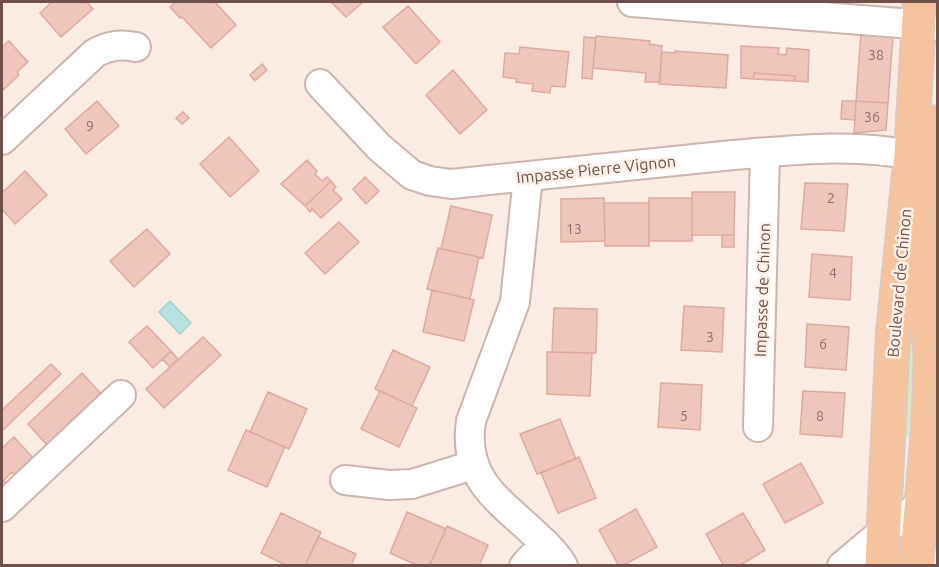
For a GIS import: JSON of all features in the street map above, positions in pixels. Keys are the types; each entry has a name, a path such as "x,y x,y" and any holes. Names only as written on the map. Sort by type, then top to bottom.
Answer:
{"main road":[{"name":"Boulevard de Chinon","path":"882,566 893,332 925,17"},
{"name":"Boulevard de Chinon","path":"916,566 930,498 932,356 925,309 938,122"}],"street":[{"path":"632,2 925,17"},
{"path":"2,140 95,53 108,46 121,44 136,48"},
{"name":"Impasse Pierre Vignon","path":"320,84 379,147 412,175 451,184 644,163 850,147 884,149 911,155"},
{"name":"Impasse de Chinon","path":"758,427 765,153"},
{"path":"528,177 515,302 471,421 469,439 473,465 481,479 493,495 545,543 563,566"},
{"path":"2,507 121,395"},
{"path":"345,480 390,485 412,484 473,465"},
{"path":"842,566 885,530 930,498"},
{"path":"524,566 545,543"}],"green space":[{"path":"914,313 916,432 901,441 901,355"}],"water":[{"path":"170,301 191,323 180,334 159,312"}],"building":[{"path":"52,2 87,2 93,9 61,37 40,13"},
{"path":"176,2 215,2 236,25 211,48 170,7"},
{"path":"331,2 363,2 346,17"},
{"path":"408,6 440,42 416,64 383,27"},
{"path":"861,33 893,36 888,103 856,101"},
{"path":"596,36 650,41 649,44 662,46 660,82 645,82 646,73 593,68"},
{"path":"584,37 596,38 592,79 582,78"},
{"path":"9,41 28,62 17,72 19,75 2,91 2,47"},
{"path":"741,46 779,48 778,54 786,55 787,48 809,50 808,82 795,81 795,76 754,73 753,79 741,78"},
{"path":"520,47 569,52 565,87 551,86 550,93 532,91 533,84 516,82 517,79 503,77 505,53 519,54"},
{"path":"675,51 728,55 726,88 659,84 662,52 675,53"},
{"path":"262,64 267,70 255,81 250,75"},
{"path":"453,70 487,110 460,134 426,95"},
{"path":"754,73 795,76 795,81 753,79"},
{"path":"97,101 119,126 86,154 65,129"},
{"path":"842,101 856,101 855,120 841,119"},
{"path":"856,101 888,103 886,130 854,133"},
{"path":"183,112 189,118 182,124 176,118"},
{"path":"229,137 259,171 230,197 200,164"},
{"path":"307,160 322,181 327,177 331,181 305,206 281,184"},
{"path":"25,171 47,195 15,224 2,209 2,189 4,191"},
{"path":"365,177 379,191 366,204 353,189"},
{"path":"331,181 336,187 333,190 342,199 321,218 305,206"},
{"path":"805,183 848,184 844,231 801,229"},
{"path":"692,192 735,192 734,235 692,235"},
{"path":"604,198 605,241 561,242 561,199"},
{"path":"649,198 692,198 692,241 649,241"},
{"path":"604,203 649,203 649,246 605,246"},
{"path":"451,206 492,215 483,258 441,249"},
{"path":"339,222 359,242 325,274 305,253"},
{"path":"147,229 170,254 134,287 110,261"},
{"path":"722,235 734,235 734,247 722,247"},
{"path":"438,248 479,257 470,299 427,289"},
{"path":"812,254 852,257 850,300 809,297"},
{"path":"432,290 474,300 464,341 423,332"},
{"path":"684,306 724,308 722,352 681,350"},
{"path":"554,308 597,309 596,353 552,352"},
{"path":"807,324 849,327 846,370 805,367"},
{"path":"147,326 171,351 153,368 129,342"},
{"path":"203,337 221,355 164,408 146,389"},
{"path":"393,350 430,367 412,406 375,389"},
{"path":"171,351 178,359 170,367 162,359"},
{"path":"547,352 592,353 590,396 547,394"},
{"path":"51,364 61,374 2,431 2,410"},
{"path":"82,373 102,395 47,445 28,424"},
{"path":"661,383 702,385 700,430 658,427"},
{"path":"380,391 417,408 399,447 361,429"},
{"path":"803,391 845,393 842,437 800,434"},
{"path":"268,392 307,409 289,449 250,432"},
{"path":"560,419 576,459 537,474 520,434"},
{"path":"246,430 285,447 267,487 228,470"},
{"path":"14,437 34,459 15,475 12,472 3,481 7,484 2,489 2,448"},
{"path":"579,457 596,498 558,513 541,473"},
{"path":"801,463 823,503 785,523 763,484"},
{"path":"636,509 657,547 619,566 599,530"},
{"path":"407,512 446,529 429,566 419,566 390,553"},
{"path":"281,513 321,532 305,566 288,566 261,553"},
{"path":"743,513 765,550 739,566 724,566 706,534"},
{"path":"447,526 488,545 479,566 430,565"},
{"path":"318,537 356,554 351,566 305,566"}]}
